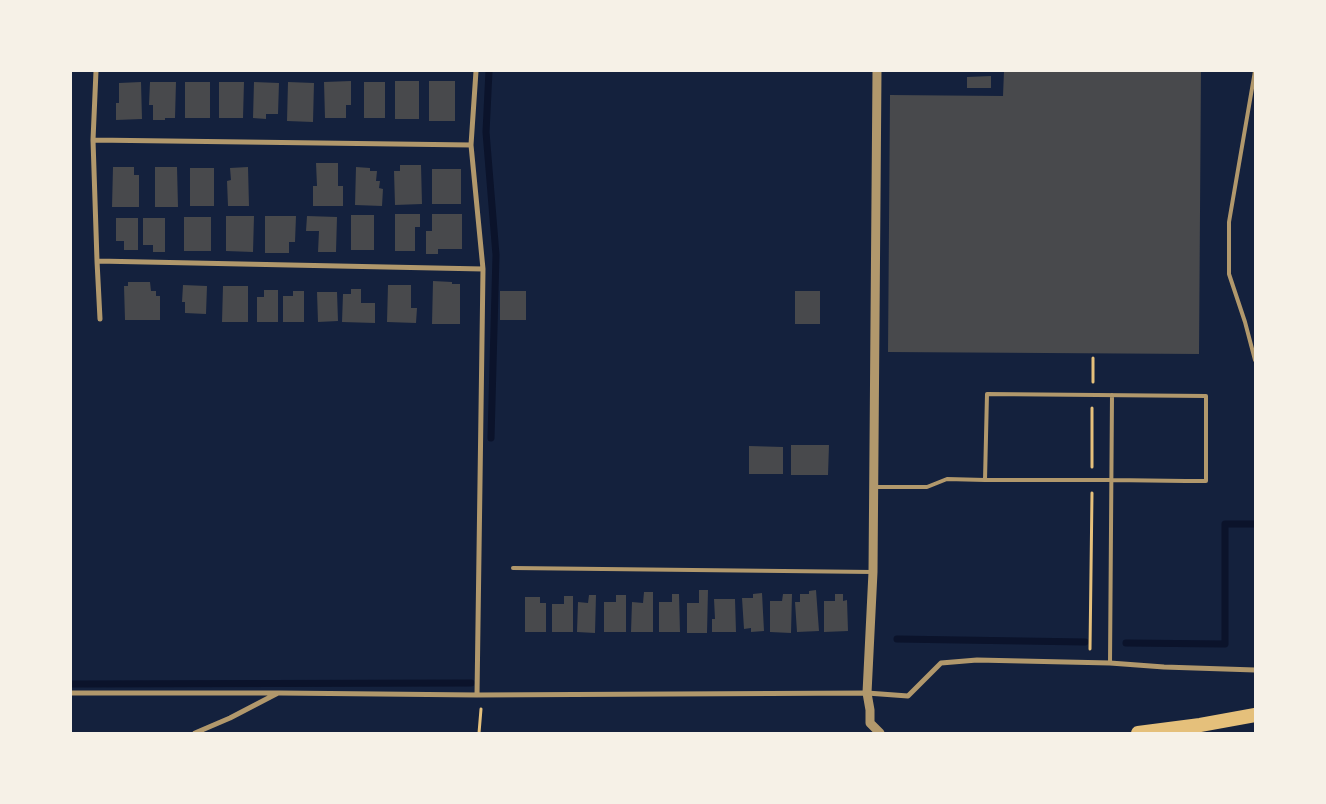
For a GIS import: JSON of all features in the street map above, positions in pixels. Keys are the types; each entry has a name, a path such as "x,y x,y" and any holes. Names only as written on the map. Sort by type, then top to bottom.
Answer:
{"highway":[{"path":"1138,733 1200,725 1255,715"}],"street":[{"path":"96,71 93,140 100,319"},
{"path":"476,71 471,145 482,268 477,695"},
{"path":"878,71 873,572 867,694 870,723 880,733"},
{"path":"93,140 471,145"},
{"path":"97,262 482,268"},
{"path":"71,693 867,694 908,696 941,664 977,660 1110,663 1255,670"},
{"path":"195,733 230,718 280,692"}],"lane":[{"path":"1255,71 1229,222 1229,274 1255,360"},
{"path":"874,487 927,487 947,479 985,480 1206,481 1206,396 987,394 985,480"},
{"path":"1110,663 1112,395"},
{"path":"513,568 873,572"}],"path":[{"path":"1090,650 1093,358"}],"building":[{"path":"1004,71 1201,71 1199,354 888,352 890,95 1003,96"},
{"path":"991,76 991,88 967,88 967,77"},
{"path":"351,81 351,105 346,105 346,118 325,118 324,82"},
{"path":"395,81 419,81 419,119 395,119"},
{"path":"429,81 455,81 455,121 429,121"},
{"path":"141,82 142,119 116,120 116,103 119,103 119,83"},
{"path":"150,82 176,82 175,118 153,120 153,105 149,105"},
{"path":"185,82 210,82 210,118 185,118"},
{"path":"219,82 244,82 243,118 219,118"},
{"path":"254,82 279,83 278,114 266,114 266,119 253,118"},
{"path":"288,82 314,83 313,122 287,121"},
{"path":"364,82 385,82 385,118 364,118"},
{"path":"316,163 338,163 338,186 343,186 343,206 313,206 313,186 317,186"},
{"path":"400,165 421,165 422,204 395,205 394,171 400,171"},
{"path":"113,167 134,167 134,175 139,175 139,207 112,207"},
{"path":"155,167 177,167 178,207 155,207"},
{"path":"248,167 249,206 228,206 227,181 231,180 230,168"},
{"path":"356,167 370,168 370,171 377,171 376,181 380,181 379,188 383,189 382,206 355,205"},
{"path":"190,168 214,168 214,206 190,206"},
{"path":"432,169 461,169 461,204 432,204"},
{"path":"395,214 420,214 420,227 415,227 415,251 395,251"},
{"path":"432,214 462,214 462,249 438,249 438,254 426,254 426,231 432,231"},
{"path":"351,215 374,215 374,250 351,250"},
{"path":"226,216 254,216 253,252 226,251"},
{"path":"265,216 296,216 295,242 289,242 289,253 265,253"},
{"path":"307,216 337,217 336,252 318,252 319,231 306,231"},
{"path":"184,217 211,217 211,251 184,251"},
{"path":"116,218 138,218 138,250 124,250 124,241 116,241"},
{"path":"143,218 165,218 165,252 153,252 153,245 143,245"},
{"path":"433,281 460,284 460,324 432,324"},
{"path":"128,282 150,282 151,291 156,291 156,296 160,296 160,320 125,320 124,286 128,286"},
{"path":"183,285 207,286 206,314 185,313 185,302 182,302"},
{"path":"388,285 411,285 411,308 417,308 416,323 387,322"},
{"path":"223,286 248,286 248,322 222,322"},
{"path":"351,289 361,289 361,303 375,303 375,323 342,322 343,294 351,294"},
{"path":"264,290 278,290 278,322 257,322 257,297 264,297"},
{"path":"293,291 304,291 304,322 283,322 283,296 293,296"},
{"path":"500,291 526,291 526,320 500,320"},
{"path":"795,291 820,291 820,324 795,324"},
{"path":"317,292 337,292 338,321 318,322"},
{"path":"791,445 829,445 828,475 791,475"},
{"path":"749,446 783,447 783,474 749,474"},
{"path":"699,590 708,590 707,633 687,633 687,603 699,603"},
{"path":"816,590 819,631 797,632 795,602 800,602 800,594 809,594 809,591"},
{"path":"644,592 653,592 653,632 631,632 632,602 643,603"},
{"path":"762,593 764,631 751,632 751,628 744,629 742,598 753,598 753,594"},
{"path":"672,594 679,594 680,632 659,632 659,602 672,602"},
{"path":"783,594 792,594 791,633 770,632 770,601 782,601"},
{"path":"835,594 843,594 843,601 847,600 848,631 824,632 824,601 835,601"},
{"path":"589,595 596,595 595,633 577,632 578,602 588,603"},
{"path":"616,595 626,595 626,632 604,632 604,602 616,602"},
{"path":"564,596 573,596 573,632 552,632 552,604 564,604"},
{"path":"525,597 540,597 540,603 546,603 546,632 525,632"},
{"path":"714,599 735,599 736,632 712,632 712,619 715,619"}],"waterway":[{"path":"489,71 486,132 496,255 491,438"},
{"path":"1126,643 1225,644 1225,524 1255,524"},
{"path":"897,639 1085,642"},
{"path":"71,684 471,683"}]}
